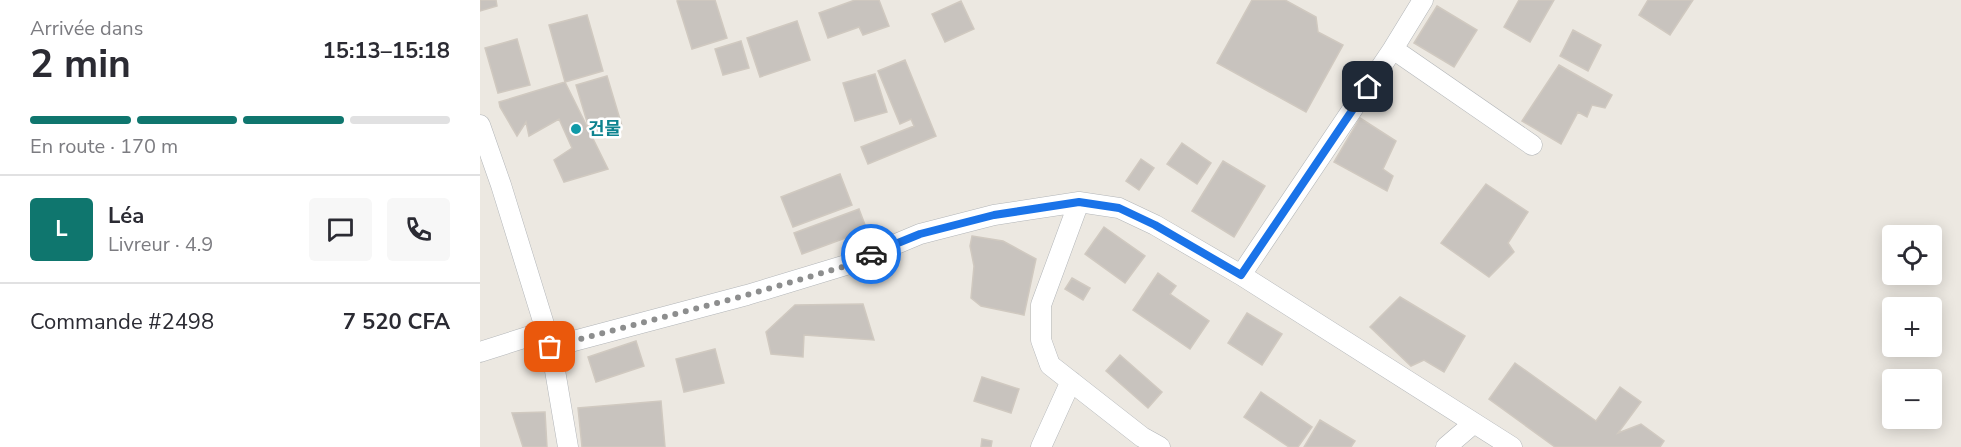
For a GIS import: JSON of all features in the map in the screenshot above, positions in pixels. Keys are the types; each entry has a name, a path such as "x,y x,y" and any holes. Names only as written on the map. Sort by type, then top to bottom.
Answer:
{"street":[{"path":"1241,275 1393,49 1423,0"},
{"path":"1393,49 1532,145"},
{"path":"480,125 501,185 548,339 568,447"},
{"path":"1079,202 1041,306 1041,340 1050,365 1142,437 1160,447"},
{"path":"480,352 747,295 846,266 920,234 994,215 1079,202 1119,208 1155,225 1241,275 1512,447"},
{"path":"1041,447 1071,381"},
{"path":"1446,447 1474,423"}],"building":[{"path":"480,0 496,0 497,6 480,11"},
{"path":"715,0 727,38 692,49 677,1"},
{"path":"855,0 879,0 889,26 863,35 859,27 828,38 819,13"},
{"path":"1252,0 1285,0 1316,17 1318,32 1343,45 1306,112 1217,63"},
{"path":"1519,0 1554,0 1530,42 1504,27"},
{"path":"1648,0 1693,0 1670,35 1639,15"},
{"path":"961,1 974,29 945,42 932,14"},
{"path":"1437,6 1477,30 1454,67 1414,43"},
{"path":"587,15 603,71 565,82 549,25"},
{"path":"797,21 810,60 760,77 747,38"},
{"path":"1573,30 1601,45 1588,71 1560,56"},
{"path":"517,39 530,85 498,93 485,48"},
{"path":"741,41 749,68 723,75 715,49"},
{"path":"905,60 936,136 868,164 861,147 914,126 911,119 900,124 878,71"},
{"path":"1559,65 1612,95 1605,108 1592,105 1587,117 1578,112 1561,144 1522,121"},
{"path":"875,74 887,112 855,121 843,83"},
{"path":"607,76 622,126 591,135 576,85"},
{"name":"건물","path":"565,82 608,169 564,182 554,160 572,148 559,119 529,136 526,122 517,136 499,102"},
{"path":"1360,118 1396,141 1383,169 1393,176 1387,191 1334,162"},
{"path":"1182,143 1211,163 1197,184 1167,164"},
{"path":"1141,159 1154,168 1139,190 1126,181"},
{"path":"1223,161 1265,186 1234,237 1192,211"},
{"path":"840,174 852,205 793,227 781,197"},
{"path":"1486,184 1528,212 1508,243 1514,252 1489,277 1441,243"},
{"path":"859,209 867,230 802,254 794,233"},
{"path":"1104,227 1145,256 1125,283 1085,254"},
{"path":"972,236 1003,241 1036,259 1024,315 981,306 971,298 974,266 970,246"},
{"path":"1158,273 1176,286 1170,294 1209,321 1190,349 1133,310"},
{"path":"1072,278 1090,288 1083,300 1065,289"},
{"path":"1400,297 1465,336 1444,372 1424,360 1411,366 1370,327"},
{"path":"863,304 874,340 804,335 803,357 771,354 766,332 795,305"},
{"path":"1247,313 1282,334 1262,365 1228,343"},
{"path":"636,341 644,366 596,382 588,357"},
{"path":"715,349 724,383 684,392 676,359"},
{"path":"1120,355 1162,392 1148,408 1106,371"},
{"path":"1515,363 1596,421 1620,387 1641,402 1618,433 1641,424 1664,441 1660,447 1555,447 1489,399"},
{"path":"982,377 1019,389 1011,413 974,401"},
{"path":"1261,392 1312,427 1298,447 1289,447 1244,417"},
{"path":"661,401 665,447 582,447 578,408"},
{"path":"545,412 547,447 523,447 512,413"},
{"path":"1320,420 1355,441 1351,447 1304,447"},
{"path":"982,439 992,441 991,447 981,447"}],"way so far":[{"path":"550,347 747,295 846,266 871,254"}],"place":[{"name":"건물","path":"576,129"}],"route":[{"path":"871,254 920,234 994,215 1079,202 1119,208 1155,225 1241,275 1368,87"}]}
